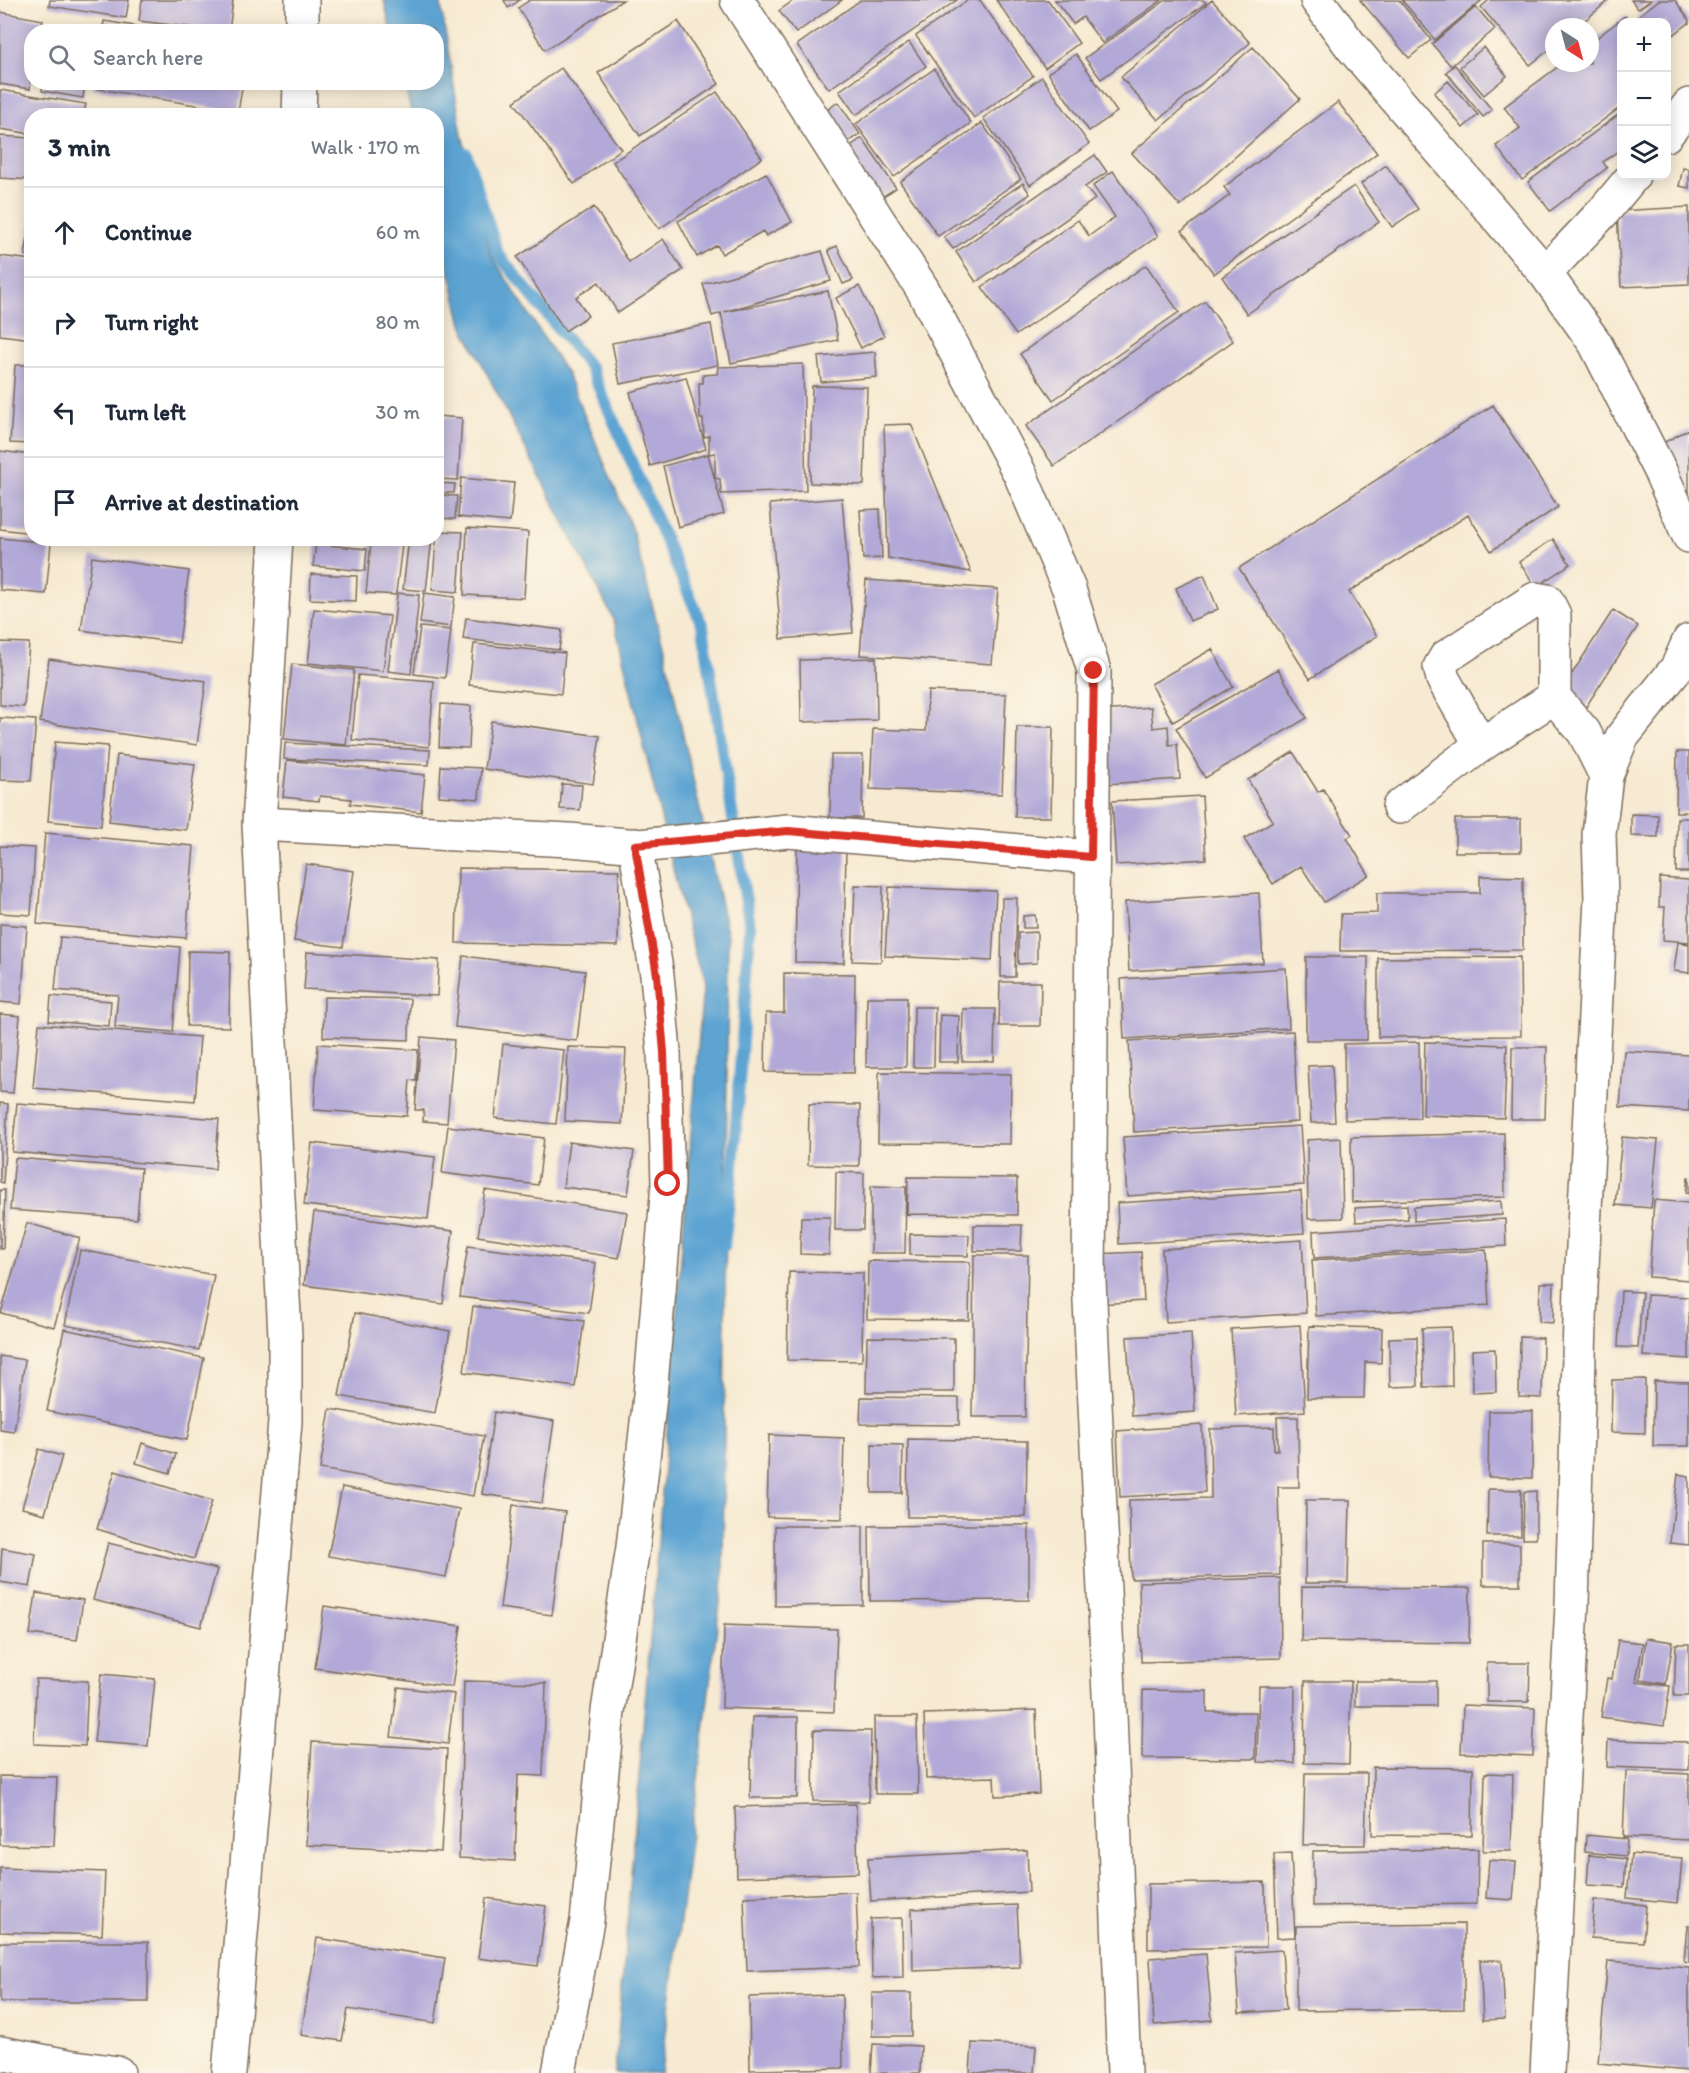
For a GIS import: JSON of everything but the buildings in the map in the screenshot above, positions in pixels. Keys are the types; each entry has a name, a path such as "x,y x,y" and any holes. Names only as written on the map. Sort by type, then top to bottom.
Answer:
{"street":[{"path":"302,0 302,24"},
{"path":"737,0 923,291 1020,474 1070,589 1094,671 1089,1281 1110,1714 1124,2073"},
{"path":"1317,0 1352,46 1545,273 1595,343 1661,473 1689,536"},
{"path":"299,108 300,90"},
{"path":"1671,128 1689,105"},
{"path":"1545,273 1604,211 1630,180"},
{"path":"229,2073 285,1422 285,1336 259,824 276,546"},
{"path":"1481,745 1443,679 1440,666 1446,657 1535,599 1547,602 1554,615 1554,697 1584,732 1606,776"},
{"path":"1547,2073 1572,1605 1581,1286 1600,910 1599,834 1606,776 1622,738 1677,668 1689,641"},
{"path":"1399,807 1481,745 1554,697"},
{"path":"259,824 637,845 788,831 1091,857"},
{"path":"559,2073 587,1921 608,1711 633,1547 650,1396 668,1184 664,1052 657,975 637,845"},
{"path":"0,2053 68,2070 118,2073"}],"water":[{"path":"384,0 440,0 444,24 389,24"},
{"path":"444,25 462,135 491,255 567,374 632,529 664,649 728,936 723,1579 661,2073 615,2073 703,986 614,620 462,325 444,249 444,108 410,108 406,90 444,90"}],"waterway":[{"path":"466,153 498,254 591,369 703,627 750,927 733,1167 724,1246"}],"route":[{"path":"668,1184 664,1052 657,975 635,845 788,831 1091,857 1094,671"}]}
